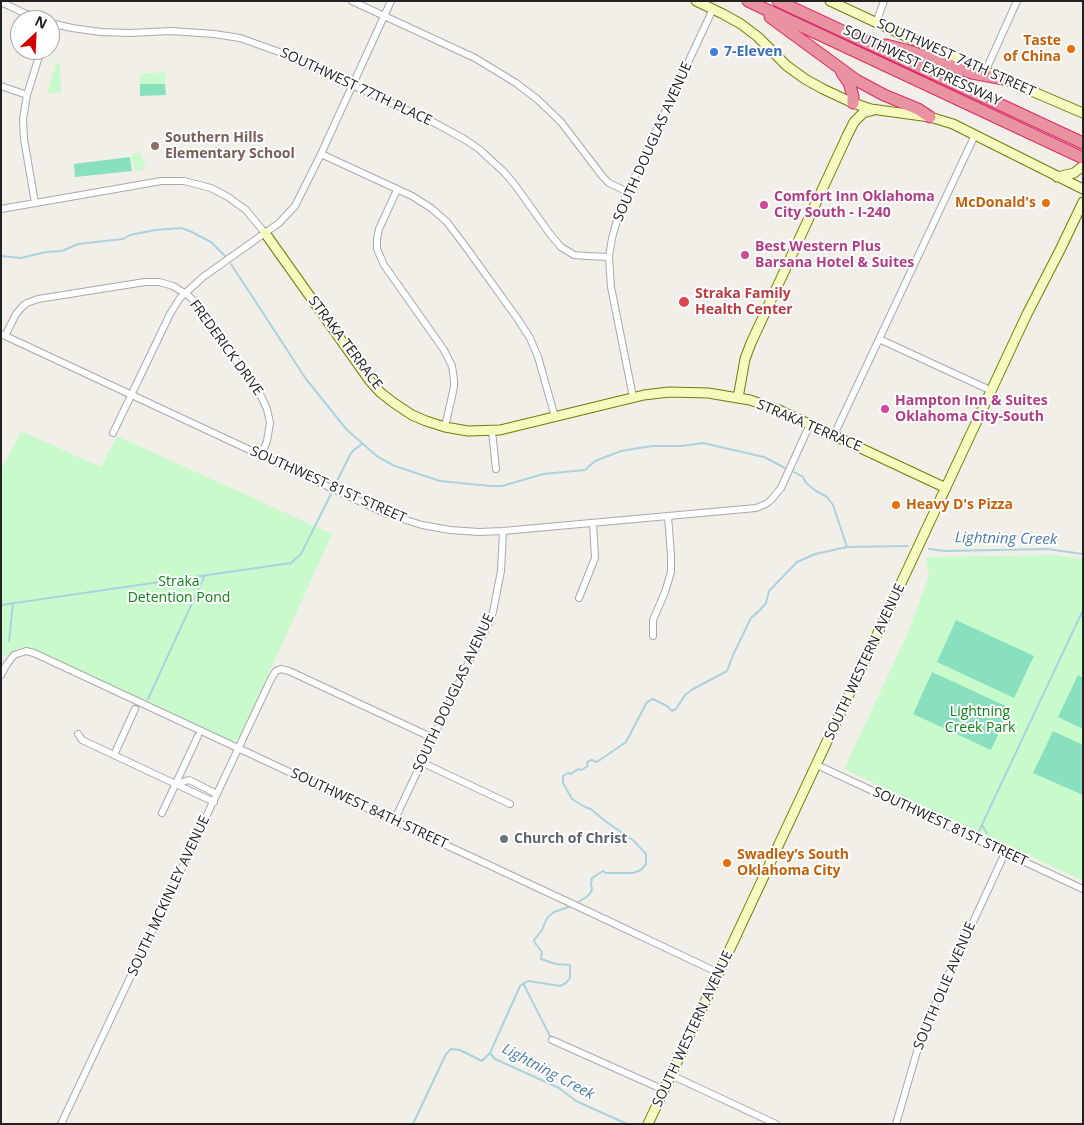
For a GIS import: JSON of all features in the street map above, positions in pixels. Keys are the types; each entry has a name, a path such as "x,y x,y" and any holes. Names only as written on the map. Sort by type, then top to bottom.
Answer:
{"highway":[{"name":"SOUTHWEST EXPRESSWAY","path":"778,1 1082,143"},
{"name":"SOUTHWEST EXPRESSWAY","path":"749,2 1079,156"},
{"path":"749,2 838,68 871,88 918,109 930,117"},
{"path":"857,38 909,51 972,73 1004,79"},
{"path":"838,68 849,83 854,103"}],"main road":[{"path":"696,1 732,19 750,31 779,60 804,79 854,103 875,110 930,117 953,124 1083,189"},
{"name":"SOUTHWEST 74TH STREET","path":"830,1 933,50 1083,113"},
{"path":"854,103 854,122"},
{"path":"738,398 747,350 854,122 863,114 875,110"},
{"path":"1057,177 1077,172 1083,166"},
{"name":"SOUTH WESTERN AVENUE","path":"648,1124 1026,316 1083,202"},
{"name":"STRAKA TERRACE","path":"265,233 375,386 394,403 412,415 426,421 468,431 492,430 517,426 656,393 708,393 750,400 779,410 946,488"}],"street":[{"path":"352,1 475,58 516,82 562,122 603,177 628,192"},
{"path":"113,433 176,302 203,277 279,223 295,206 391,1"},
{"path":"876,23 884,1"},
{"path":"986,72 1017,1"},
{"path":"1,2 18,10"},
{"name":"SOUTH DOUGLAS AVENUE","path":"633,397 612,291 610,257 614,228 619,211 713,9"},
{"name":"SOUTHWEST 77TH PLACE","path":"60,25 101,32 185,31 214,34 240,38 282,53 464,139 496,164 515,185 555,240 565,250 579,256 610,257"},
{"path":"35,203 23,128 27,94 38,60"},
{"path":"1,86 27,94"},
{"path":"834,435 975,134"},
{"path":"320,154 422,202 447,222 524,328 538,357 554,417"},
{"name":"STRAKA TERRACE","path":"1,209 161,181 184,181 211,188 228,197 246,210 265,233"},
{"path":"398,190 379,229 377,249 384,265 444,350 452,366 454,387 445,427"},
{"name":"FREDERICK DRIVE","path":"3,335 18,311 27,303 38,299 152,281 173,286 192,299 201,310 258,390 265,403 269,416 269,430 266,446 261,456"},
{"name":"SOUTHWEST 81ST STREET","path":"3,335 370,507 409,522 450,530 503,531 756,508 766,504 781,488 810,424"},
{"path":"880,339 992,391"},
{"path":"492,430 496,469"},
{"path":"653,636 653,620 665,592 670,572 671,555 668,516"},
{"path":"579,598 595,558 593,523"},
{"name":"SOUTH DOUGLAS AVENUE","path":"394,821 491,618 502,571 503,531"},
{"name":"SOUTHWEST 84TH STREET","path":"1,675 11,658 18,653 26,651 34,653 719,973"},
{"name":"SOUTH MCKINLEY AVENUE","path":"61,1124 238,748 272,677 278,670 290,671 433,738"},
{"path":"114,755 135,709"},
{"path":"78,734 82,740 214,802"},
{"path":"162,813 198,736"},
{"path":"421,762 510,804"},
{"name":"SOUTHWEST 81ST STREET","path":"817,765 1083,889"},
{"path":"176,784 189,780 217,794"},
{"name":"SOUTH OLIE AVENUE","path":"896,1124 929,1017 1005,853"},
{"path":"552,1040 664,1090"},
{"path":"671,1075 776,1124"}],"green space":[{"path":"56,63 60,63 61,93 47,93"},
{"path":"166,72 165,84 140,84 140,74"},
{"path":"140,84 165,84 166,95 140,96"},
{"path":"136,152 140,153 142,159 146,162 143,169 139,171 134,169 131,159"},
{"path":"130,157 132,171 75,177 74,164"},
{"name":"Straka Detention Pond","path":"21,431 101,467 117,436 332,534 237,740 230,741 29,647 21,647 7,656 1,654 1,471"},
{"name":"Lightning Creek Park","path":"1053,555 1083,559 1083,881 844,769 906,637 929,576 926,557"},
{"path":"956,620 1034,656 1014,698 937,662"},
{"path":"932,672 1010,708 991,750 913,714"},
{"path":"1078,675 1083,678 1083,729 1058,717"},
{"path":"1053,731 1083,745 1083,795 1033,773"}],"waterway":[{"path":"1,256 21,258 46,252 62,251 78,244 123,239 130,235 155,230 181,228 211,242 225,256"},
{"path":"231,264 306,379 347,430 378,457 395,466 440,481 502,486 543,474 585,470 595,461 621,451 652,446 682,446 703,443 764,457 785,468"},
{"path":"335,485 351,453 362,444"},
{"path":"794,472 803,477 806,483 816,491 827,497 833,505 847,547"},
{"path":"1,605 291,563 301,554 331,494"},
{"name":"Lightning Creek","path":"575,904 588,896 592,890 592,878 603,871 606,873 633,873 641,870 646,864 646,854 634,841 591,809 572,799 563,783 563,776 588,766 587,762 592,760 597,762 626,742 647,702 653,699 667,706 672,711 676,709 685,695 693,689 727,671 751,618 766,603 769,591 797,562 815,554 847,547 908,546"},
{"name":"Lightning Creek","path":"929,549 945,551 1047,549 1083,554"},
{"path":"148,699 205,575"},
{"path":"9,641 13,604"},
{"path":"978,833 1083,610"},
{"path":"982,825 987,833"},
{"name":"Lightning Creek","path":"413,1124 446,1054 451,1049 460,1050 482,1061 490,1053 520,986 528,981 560,986 570,978 570,965 556,964 541,959 542,952 534,940 549,916 570,906"},
{"path":"523,983 551,1038"},
{"name":"Lightning Creek","path":"490,1053 495,1059 559,1088 576,1101 627,1124"}],"place":[{"name":"Taste of China","path":"1071,49"},
{"name":"7-Eleven","path":"714,52"},
{"name":"Southern Hills Elementary School","path":"155,146"},
{"name":"McDonald's","path":"1046,203"},
{"name":"Comfort Inn Oklahoma City South - I-240","path":"764,205"},
{"name":"Best Western Plus Barsana Hotel & Suites","path":"745,255"},
{"name":"Straka Family Health Center","path":"684,302"},
{"name":"Hampton Inn & Suites Oklahoma City-South","path":"885,409"},
{"name":"Heavy D's Pizza","path":"896,505"},
{"name":"Church of Christ","path":"504,839"},
{"name":"Swadley’s South Oklahoma City","path":"727,863"}]}
